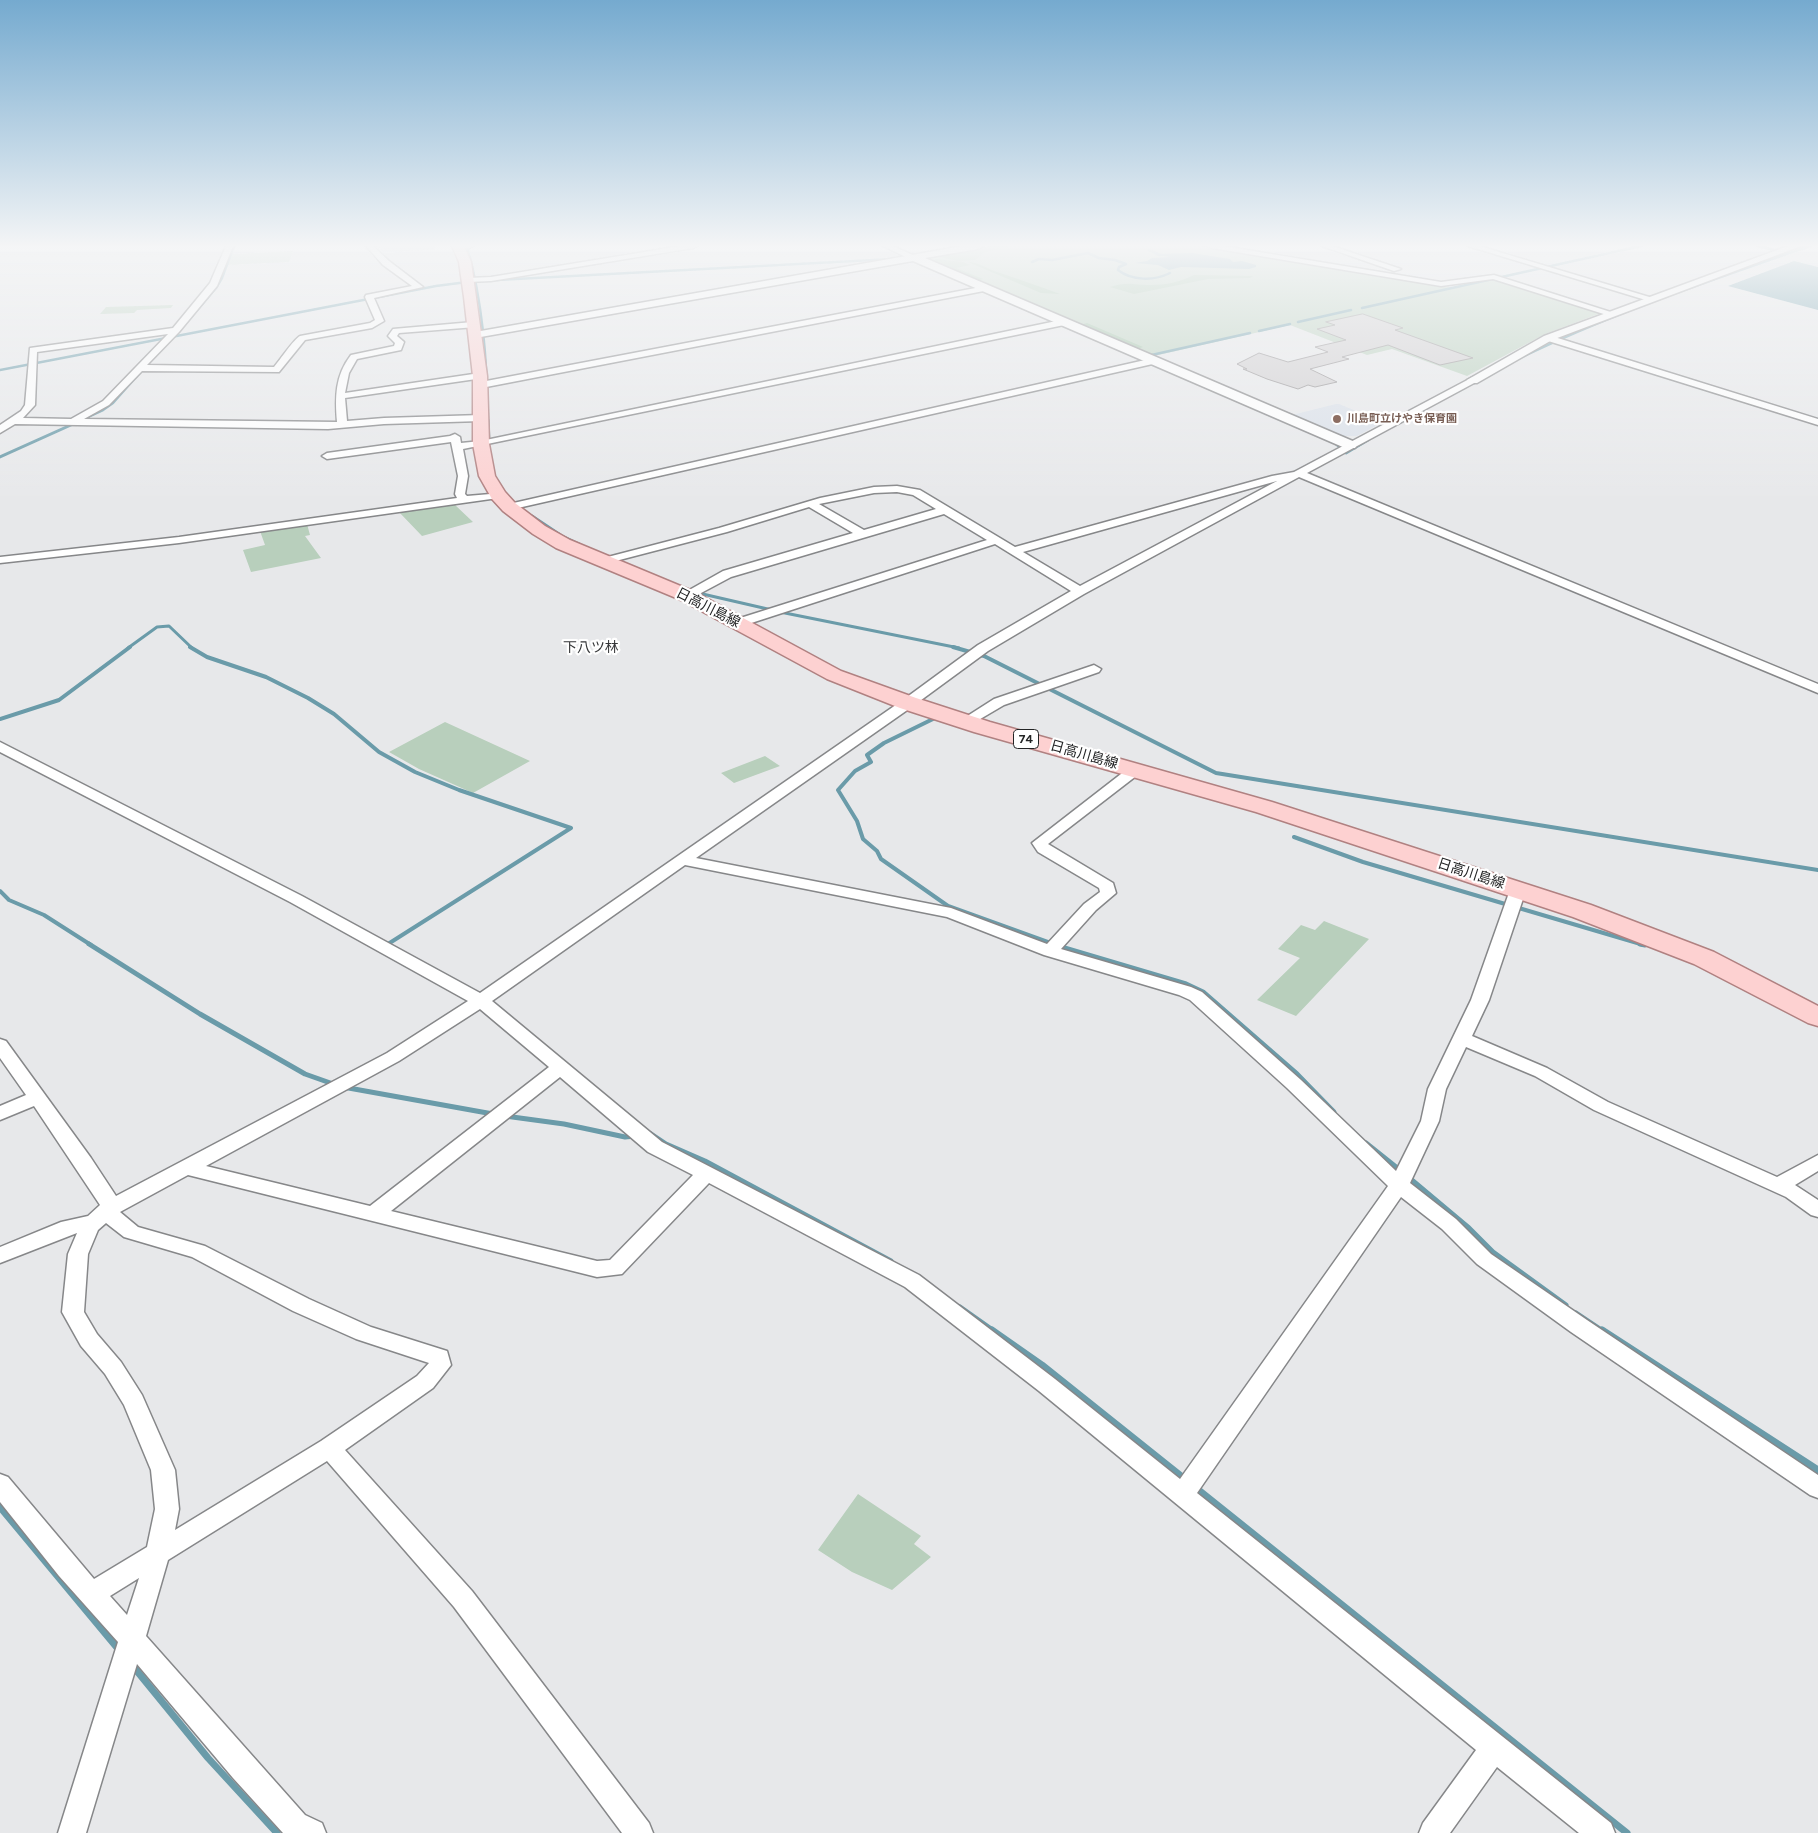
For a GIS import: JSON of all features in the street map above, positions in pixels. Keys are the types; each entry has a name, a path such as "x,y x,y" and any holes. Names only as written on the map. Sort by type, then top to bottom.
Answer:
{"main road":[{"name":"日高川島線","path":"474,332 480,381 473,419 481,444 475,475 536,528 563,544 688,596 834,675 908,704 964,722 1264,807 1618,924 1704,958 1818,1017"}],"street":[{"path":"0,430 24,413 30,406 33,350 165,332"},
{"path":"71,422 106,403 175,332"},
{"path":"139,368 276,370 292,352 299,340 337,332"},
{"path":"342,425 341,396 339,392 342,379 352,359 362,354 398,348 400,342 392,336 396,332"},
{"path":"341,396 440,381 480,381 749,332"},
{"path":"327,456 456,443 481,444 1020,332"},
{"path":"1088,332 1350,445"},
{"path":"0,1255 104,1213 393,1057 481,1001 908,704 983,648 1080,591 1300,474 1548,338 1565,332"},
{"path":"1548,338 1818,422"},
{"path":"0,560 179,540 464,500 503,501 1154,360"},
{"path":"12,422 328,426 384,421 473,419"},
{"path":"464,500 460,494 475,475 456,443 456,432 473,419"},
{"path":"1013,551 1276,478 1300,474 1818,689"},
{"path":"604,561 721,531 811,504 871,491 894,489 916,492 1080,591"},
{"path":"811,504 863,534"},
{"path":"688,596 727,574 944,510"},
{"path":"738,623 996,540"},
{"path":"964,722 999,702 1094,669"},
{"path":"0,746 296,899 481,1001 655,1148 912,1281 1047,1385 1601,1833"},
{"path":"1050,951 1090,907 1108,893 1107,886 1043,849 1040,843 1135,770"},
{"path":"682,860 951,913 1050,951 1185,991 1196,996 1294,1084 1399,1185 1449,1224 1484,1259 1587,1332 1818,1488"},
{"path":"1182,1495 1399,1185 1430,1122 1436,1089 1480,1000 1518,890"},
{"path":"1461,1038 1541,1072 1601,1106 1793,1192 1818,1210"},
{"path":"0,1045 37,1097 104,1213 131,1232 198,1251 301,1305 364,1333 439,1357 440,1366 425,1382 329,1448 91,1594"},
{"path":"373,1214 561,1067"},
{"path":"0,1114 37,1097"},
{"path":"1777,1185 1818,1162"},
{"path":"188,1168 597,1269 615,1268 706,1174"},
{"path":"72,1833 157,1554 167,1509 163,1470 134,1402 113,1368 89,1340 72,1312 78,1254 90,1226 104,1213"},
{"path":"329,1448 463,1598 640,1833"},
{"path":"0,1484 68,1568 132,1638 243,1768 296,1824 312,1833"},
{"path":"1433,1833 1494,1748"}],"shaded area":[{"name":"川島町立けやき保育園","path":"1336,404 1383,422 1357,436 1342,436 1292,415"}],"green space":[{"path":"1096,332 1107,332 1143,347 1137,349"},
{"path":"1097,332 1261,332 1154,356"},
{"path":"1307,332 1552,332 1467,376 1392,349 1367,355"},
{"path":"454,504 473,522 422,536 399,512"},
{"path":"307,524 310,535 305,536 321,558 251,572 243,550 265,545 260,531"},
{"path":"445,722 530,761 473,793 419,769 389,752"},
{"path":"765,756 780,766 734,783 721,773"},
{"path":"1324,921 1369,939 1296,1016 1257,1000 1300,958 1278,949 1301,925 1315,930"},
{"path":"858,1494 921,1536 914,1544 931,1557 892,1590 852,1572 818,1550"}],"building":[{"path":"1324,332 1399,332 1473,358 1440,365 1388,345 1342,357 1349,359 1310,369 1337,382 1315,387 1308,385 1298,389 1267,379 1243,369 1247,369 1237,364 1259,353 1288,362 1328,352 1315,347 1346,340"}],"waterway":[{"path":"0,370 200,332"},
{"path":"483,332 487,377 488,421"},
{"path":"1518,359 1579,332"},
{"path":"1147,356 1250,333"},
{"path":"79,421 103,410 113,403 151,360"},
{"path":"0,457 82,420"},
{"path":"488,420 489,440"},
{"path":"1334,442 1346,453 1368,440"},
{"path":"532,516 562,536 579,544"},
{"path":"694,592 772,610"},
{"path":"780,612 959,648"},
{"path":"128,648 157,627 169,626 192,648"},
{"path":"0,719 59,700 130,647"},
{"path":"190,647 207,657 266,677 308,698 334,714 379,752 415,772 459,790 571,828 388,944"},
{"path":"953,647 984,656 1216,773 1818,870"},
{"path":"935,718 884,743 867,755 871,762 855,771 838,790 857,821 863,839 877,851 881,859 948,906 1056,945"},
{"path":"1294,837 1363,862 1642,944"},
{"path":"0,891 9,900 44,915 91,945"},
{"path":"89,944 200,1014 305,1074 336,1085"},
{"path":"1051,944 1186,984 1203,992 1297,1074 1334,1112"},
{"path":"343,1087 493,1114"},
{"path":"505,1116 564,1124 625,1137 636,1136"},
{"path":"651,1134 666,1144 705,1161 891,1261"},
{"path":"1366,1143 1401,1171"},
{"path":"1407,1176 1469,1228 1493,1252 1566,1305"},
{"path":"960,1307 994,1331"},
{"path":"1576,1313 1603,1331"},
{"path":"992,1330 1042,1365 1186,1480"},
{"path":"1602,1330 1818,1470"},
{"path":"1196,1488 1627,1833"},
{"path":"0,1507 119,1650"},
{"path":"132,1665 208,1758 277,1833"}],"place":[{"name":"川島町立けやき保育園","path":"1337,419"}],"district":[{"name":"下八ツ林","path":"591,648"}]}
